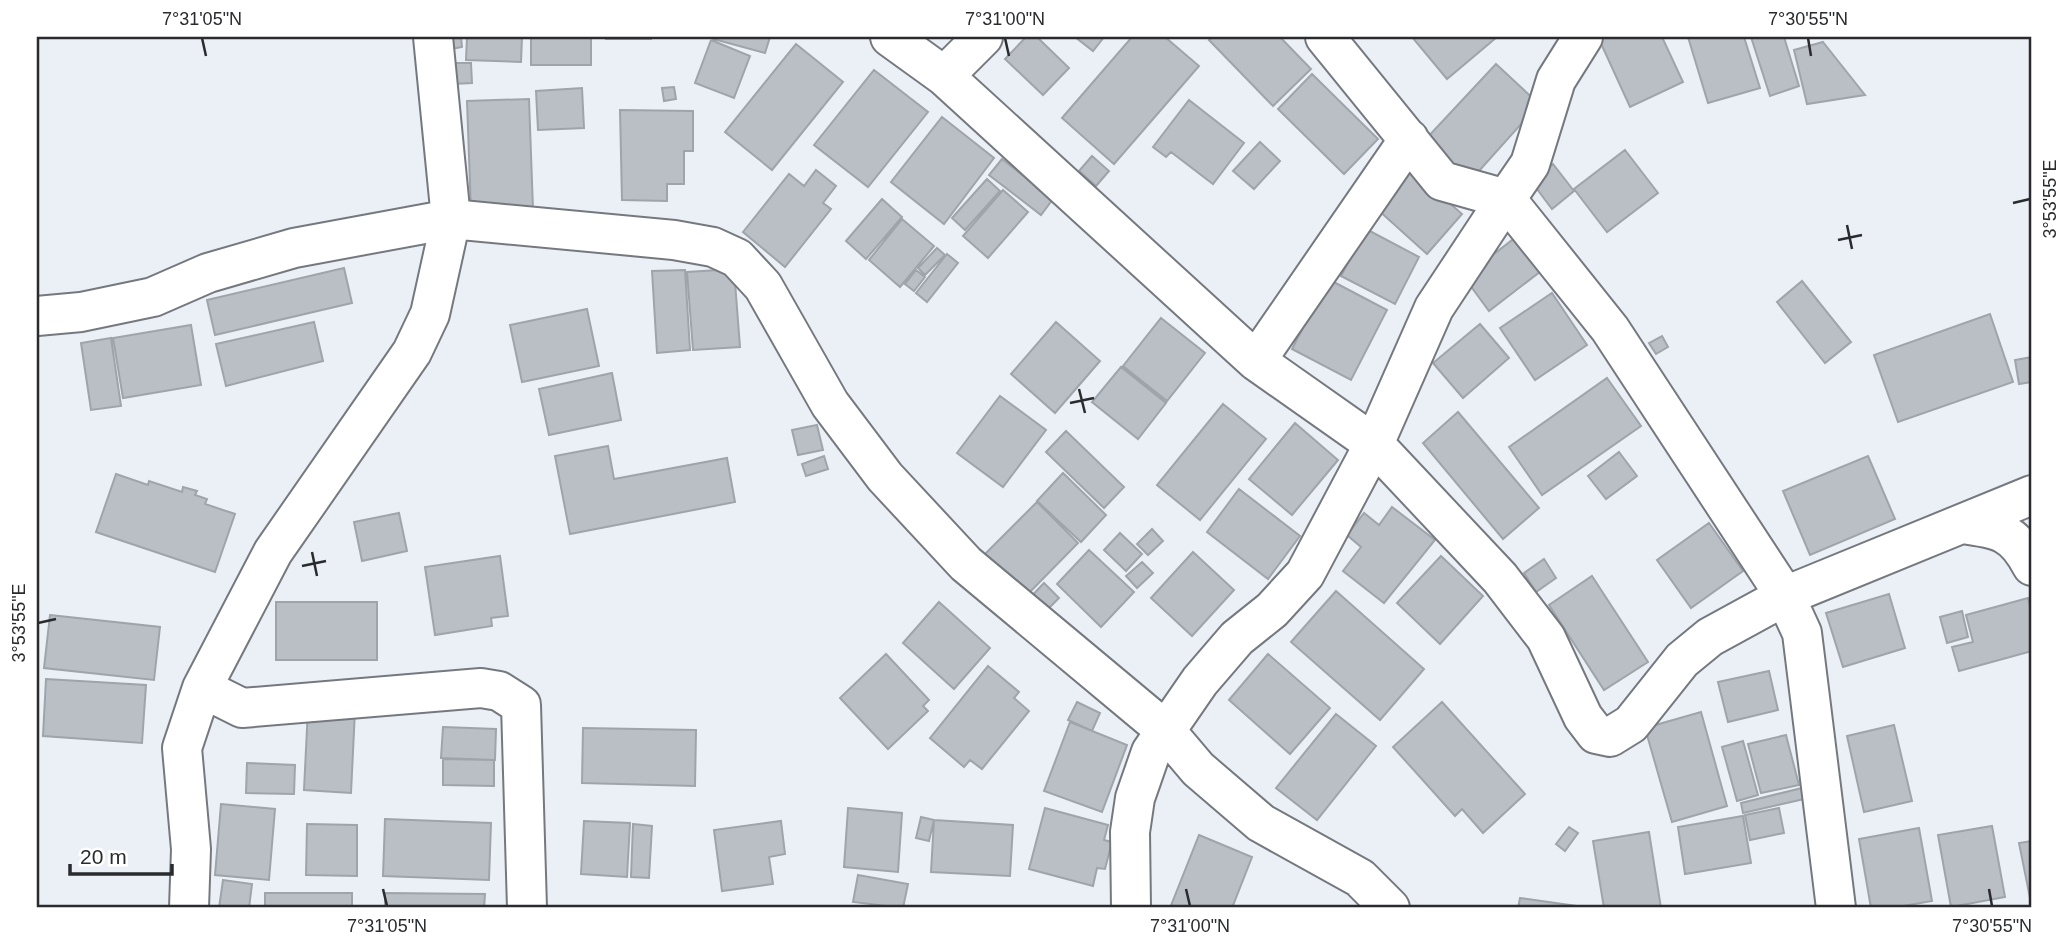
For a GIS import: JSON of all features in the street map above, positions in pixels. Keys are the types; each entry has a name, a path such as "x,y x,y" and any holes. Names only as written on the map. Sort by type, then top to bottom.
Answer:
{"street":[{"path":"189,908 191,849 183,748 202,688 273,552 412,352 429,314 451,219 433,37"},
{"path":"890,37 944,76 1256,361 1374,444 1500,578 1546,638 1583,717 1596,734 1610,737 1631,724 1691,652 1710,637 1784,596 2032,495"},
{"path":"944,76 983,37"},
{"path":"1325,37 1443,181 1506,199 1611,329 1784,596 1802,634 1806,657 1836,908"},
{"path":"1131,908 1130,832 1135,798 1151,752 1200,681 1237,638 1272,610 1305,574 1374,444 1434,308 1530,164 1556,80 1583,37"},
{"path":"1256,361 1409,139"},
{"path":"37,316 81,312 153,297 208,273 294,248 451,219 674,240 713,247 737,258 763,286 830,404 924,522 966,564 1165,730 1198,769 1261,823 1360,878 1390,908"},
{"path":"1962,524 1996,529 2008,535 2021,544 2032,566"},
{"path":"202,688 242,708 481,688 499,691 521,705 527,908"}],"building":[{"path":"444,37 461,37 462,47 446,50"},
{"path":"467,37 522,37 521,62 466,60"},
{"path":"531,37 591,37 591,65 531,65"},
{"path":"651,37 651,39 606,39"},
{"path":"706,37 770,37 765,53"},
{"path":"1026,37 1037,37 1069,68 1043,95 1005,59"},
{"path":"1075,37 1104,37 1093,51"},
{"path":"1132,37 1165,37 1199,66 1114,164 1062,118"},
{"path":"1213,37 1280,37 1311,69 1273,106 1209,40"},
{"path":"1412,37 1497,37 1447,79"},
{"path":"1598,37 1662,37 1683,82 1630,107"},
{"path":"1688,37 1744,37 1760,88 1708,103"},
{"path":"1751,37 1784,37 1799,86 1770,96"},
{"path":"711,40 750,56 734,98 695,83"},
{"path":"1823,42 1865,95 1807,104 1794,50"},
{"path":"796,44 843,82 772,170 725,132"},
{"path":"453,63 471,63 472,83 453,84"},
{"path":"1496,64 1539,104 1470,181 1425,140"},
{"path":"874,70 928,112 868,187 814,145"},
{"path":"1312,74 1378,139 1344,174 1278,109"},
{"path":"674,87 676,99 664,101 662,88"},
{"path":"582,88 584,128 538,130 536,91"},
{"path":"529,99 533,209 471,211 467,101"},
{"path":"1189,100 1244,143 1213,184 1171,152 1166,157 1153,147"},
{"path":"620,110 693,111 693,151 684,151 684,184 667,184 667,201 622,200"},
{"path":"942,117 994,158 944,224 891,182"},
{"path":"1260,142 1280,161 1254,189 1233,171"},
{"path":"1625,150 1658,193 1607,232 1574,189"},
{"path":"1092,156 1109,171 1096,186 1079,171"},
{"path":"1002,159 1053,199 1041,215 989,175"},
{"path":"1553,164 1574,191 1552,209 1531,181"},
{"path":"816,170 836,186 823,203 831,209 785,267 743,232 789,174 804,186"},
{"path":"1412,170 1462,214 1427,254 1377,209"},
{"path":"987,179 1000,191 965,230 952,218"},
{"path":"1003,190 1028,212 988,258 963,236"},
{"path":"882,199 902,217 866,259 846,241"},
{"path":"902,219 934,246 900,287 869,260"},
{"path":"1366,229 1419,257 1395,304 1341,276"},
{"path":"1520,234 1545,268 1489,311 1464,277"},
{"path":"937,248 945,255 925,275 918,268"},
{"path":"947,254 958,263 927,302 916,293"},
{"path":"344,268 352,303 215,335 207,300"},
{"path":"734,269 740,347 693,350 687,272"},
{"path":"685,270 690,350 657,353 652,271"},
{"path":"916,270 925,277 914,291 905,284"},
{"path":"1328,279 1387,310 1351,380 1292,349"},
{"path":"1802,281 1851,342 1825,363 1777,302"},
{"path":"1552,293 1587,345 1535,380 1500,328"},
{"path":"587,309 599,366 522,382 510,325"},
{"path":"1990,314 2013,382 1898,422 1874,355"},
{"path":"1161,318 1205,353 1167,401 1123,366"},
{"path":"314,322 323,361 226,386 216,344"},
{"path":"1056,322 1100,361 1055,413 1011,374"},
{"path":"1480,324 1509,358 1463,398 1433,363"},
{"path":"191,325 201,385 123,398 113,338"},
{"path":"1662,336 1668,347 1656,354 1649,343"},
{"path":"111,338 121,406 91,410 81,343"},
{"path":"2032,357 2032,382 2019,384 2015,360"},
{"path":"1121,367 1166,403 1138,439 1092,402"},
{"path":"612,373 621,420 549,435 539,389"},
{"path":"1607,378 1641,426 1542,495 1509,447"},
{"path":"1000,396 1046,430 1003,487 957,453"},
{"path":"1223,404 1266,439 1200,520 1157,485"},
{"path":"1458,412 1539,508 1503,539 1423,443"},
{"path":"1295,423 1338,460 1292,515 1249,479"},
{"path":"817,425 823,450 798,455 792,430"},
{"path":"1066,431 1124,487 1104,508 1046,452"},
{"path":"608,446 614,479 727,458 735,502 570,534 555,456"},
{"path":"1619,452 1637,476 1606,499 1588,476"},
{"path":"824,456 828,469 806,476 802,464"},
{"path":"1868,456 1895,519 1810,555 1783,491"},
{"path":"1063,473 1106,515 1081,542 1037,501"},
{"path":"116,474 148,485 149,481 182,492 183,487 197,491 195,495 207,499 205,504 235,514 215,572 96,532"},
{"path":"1239,489 1300,536 1268,579 1207,532"},
{"path":"1037,502 1078,543 1025,597 984,555"},
{"path":"1392,507 1435,540 1384,603 1343,571 1361,547 1347,535 1364,513 1379,525"},
{"path":"399,513 407,551 362,561 354,522"},
{"path":"1709,523 1743,571 1691,608 1657,560"},
{"path":"1152,529 1163,541 1148,555 1137,544"},
{"path":"1120,533 1142,554 1126,571 1104,550"},
{"path":"1089,550 1134,592 1101,627 1057,584"},
{"path":"1193,552 1234,590 1192,636 1151,598"},
{"path":"500,556 508,616 491,618 492,626 435,635 425,567"},
{"path":"1441,556 1483,596 1440,644 1397,603"},
{"path":"1544,559 1556,578 1536,592 1524,573"},
{"path":"1142,562 1153,573 1137,588 1126,576"},
{"path":"1592,576 1648,662 1604,690 1549,605"},
{"path":"1044,583 1059,598 1040,617 1025,603"},
{"path":"1336,591 1424,669 1380,720 1291,642"},
{"path":"1889,594 1905,648 1843,667 1826,613"},
{"path":"2028,598 2032,615 2032,651 1959,671 1952,647 1973,642 1966,615"},
{"path":"276,602 377,602 377,660 276,660"},
{"path":"939,602 990,648 954,689 903,643"},
{"path":"1962,611 1968,637 1947,643 1940,617"},
{"path":"50,615 160,627 154,680 44,668"},
{"path":"886,654 929,700 923,706 928,711 888,749 840,698"},
{"path":"1268,654 1330,708 1290,754 1229,700"},
{"path":"988,666 1019,692 1014,698 1029,711 982,769 970,760 964,767 930,738"},
{"path":"1769,671 1778,710 1728,722 1718,682"},
{"path":"46,679 146,685 142,743 43,736"},
{"path":"1077,702 1100,713 1092,731 1068,720"},
{"path":"1442,702 1525,794 1483,833 1462,809 1455,816 1393,747"},
{"path":"308,708 355,710 351,793 304,790"},
{"path":"1701,712 1727,806 1672,822 1645,728"},
{"path":"1336,714 1376,746 1317,820 1276,788"},
{"path":"1070,722 1127,745 1102,812 1044,791"},
{"path":"1894,725 1912,801 1864,812 1847,736"},
{"path":"443,727 496,729 495,760 441,758"},
{"path":"583,728 696,730 695,786 582,783"},
{"path":"1786,735 1799,785 1761,793 1748,744"},
{"path":"1743,741 1758,795 1737,801 1722,747"},
{"path":"443,759 494,760 494,786 443,785"},
{"path":"247,763 295,765 294,794 246,793"},
{"path":"1810,786 1813,797 1743,813 1741,803"},
{"path":"221,804 275,809 269,880 215,875"},
{"path":"848,808 902,813 898,872 844,867"},
{"path":"1045,808 1108,825 1104,840 1112,842 1105,869 1097,868 1093,886 1029,869"},
{"path":"1779,808 1784,833 1750,840 1745,815"},
{"path":"1743,816 1751,863 1685,874 1678,827"},
{"path":"921,817 934,820 929,841 916,838"},
{"path":"385,819 491,823 489,880 383,876"},
{"path":"934,820 1013,825 1010,876 931,872"},
{"path":"584,821 630,823 627,877 581,874"},
{"path":"781,821 785,854 769,857 773,884 722,891 714,830"},
{"path":"307,824 357,825 357,876 306,875"},
{"path":"633,824 652,826 649,878 631,877"},
{"path":"1992,826 2005,897 1951,907 1938,835"},
{"path":"1569,827 1578,833 1565,851 1556,844"},
{"path":"1919,828 1932,901 1892,908 1871,908 1859,839"},
{"path":"1649,832 1661,908 1604,908 1593,841"},
{"path":"1199,835 1252,857 1232,908 1170,908"},
{"path":"2032,841 2032,908 2019,843"},
{"path":"858,875 908,884 903,908 853,902"},
{"path":"223,880 252,884 249,908 219,908"},
{"path":"265,893 352,893 352,908 265,908"},
{"path":"385,893 485,894 484,908 385,908"},
{"path":"1520,898 1591,908 1518,908"}]}
